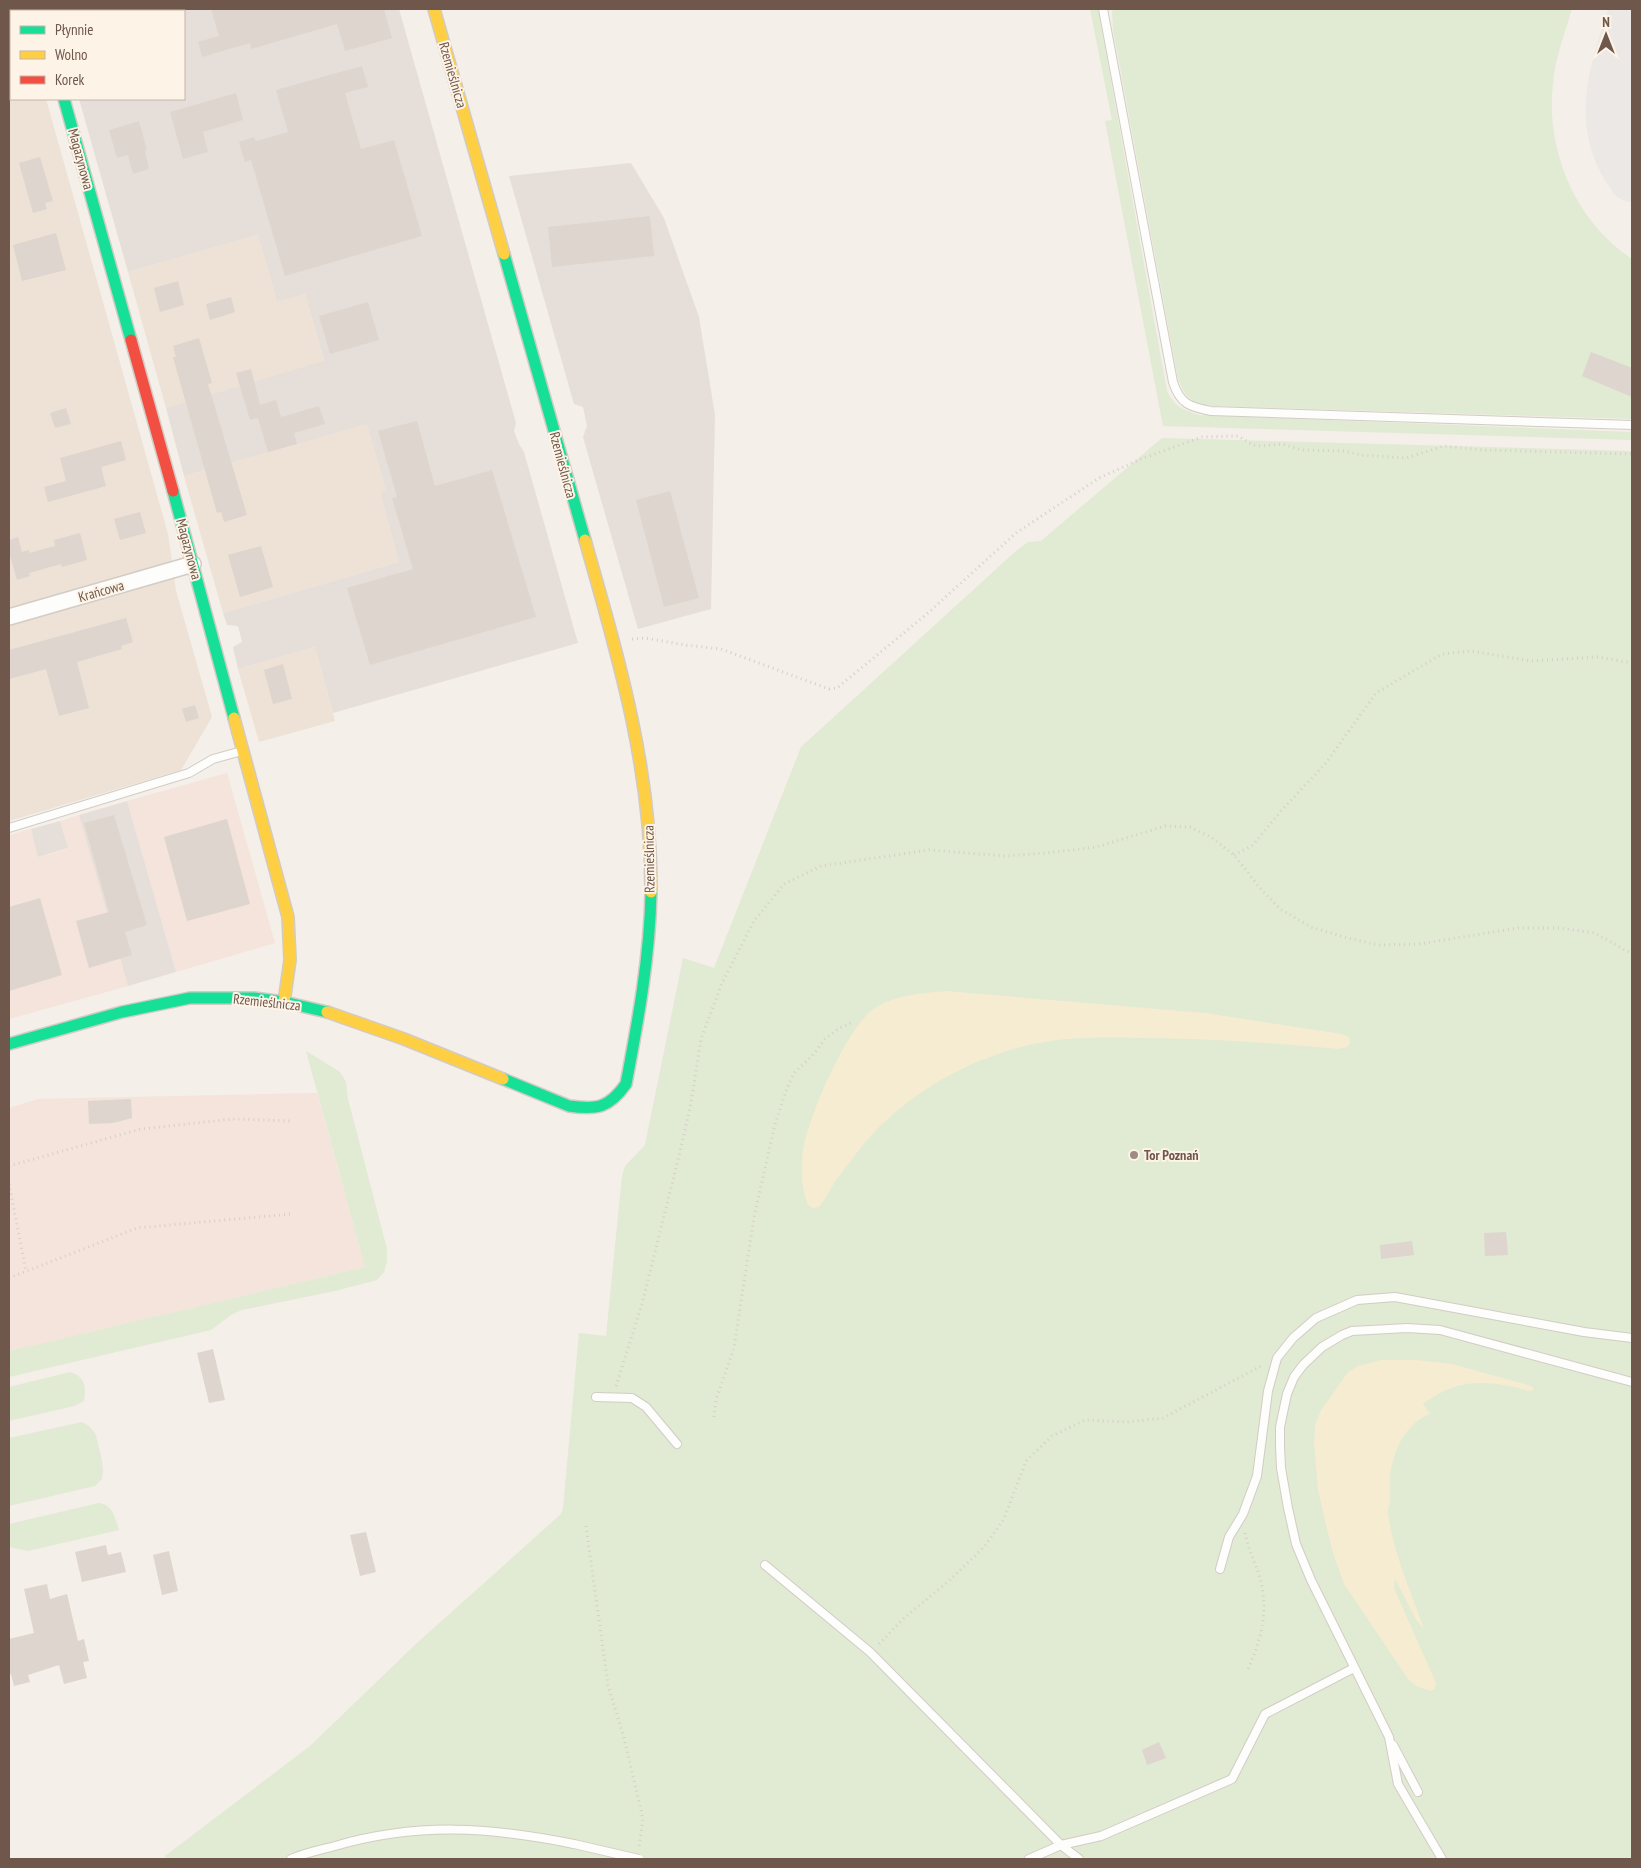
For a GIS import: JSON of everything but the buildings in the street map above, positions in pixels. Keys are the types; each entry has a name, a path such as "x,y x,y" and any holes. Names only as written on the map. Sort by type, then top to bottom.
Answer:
{"street":[{"name":"Rzemieślnicza","path":"9,1044 122,1012 190,998 254,998 284,1002 339,1015 569,1106 588,1109 607,1104 618,1097 626,1084 645,972 650,906 650,833 644,776 633,714 434,9"},
{"name":"Magazynowa","path":"64,100 193,564 242,752 288,917 292,942 291,964 284,1002"},
{"name":"Krańcowa","path":"9,617 193,564"}],"lane":[{"path":"1103,9 1173,382 1177,393 1184,402 1195,408 1211,411 1632,425"},
{"path":"9,828 189,773 214,759 242,752"},
{"path":"1220,1569 1229,1537 1243,1514 1257,1476 1268,1391 1277,1358 1293,1338 1316,1318 1357,1300 1395,1297 1584,1332 1632,1338"},
{"path":"1418,1792 1354,1668 1311,1580 1296,1544 1281,1468 1280,1427 1283,1407 1294,1378 1313,1354 1333,1340 1352,1331 1407,1328 1440,1330 1632,1382"},
{"path":"596,1398 632,1398 646,1407 677,1444"},
{"path":"765,1564 870,1652 1061,1845 1079,1859"},
{"path":"1029,1859 1061,1845 1100,1836 1232,1779 1265,1714 1354,1668"},
{"path":"1389,1737 1398,1784 1442,1859"},
{"path":"291,1859 354,1840 411,1830 448,1829 524,1835 639,1855"}],"path":[{"path":"614,642 644,638 685,646 721,649 829,689 837,688 928,614 1016,533 1099,478 1141,459 1202,437 1238,436 1253,445 1283,444 1301,450 1345,451 1361,455 1406,458 1444,446 1483,450 1632,454"},
{"path":"1234,855 1253,844 1326,763 1376,693 1442,654 1471,651 1531,661 1598,657 1632,663"},
{"path":"612,1397 642,1304 678,1160 691,1103 701,1039 722,983 754,922 784,884 821,866 929,850 1005,856 1046,853 1097,847 1165,826 1190,827 1212,837 1234,855 1259,887 1280,908 1311,927 1351,939 1379,945 1419,944 1518,928 1559,928 1595,933 1632,954"},
{"path":"714,1417 716,1399 734,1348 754,1218 775,1124 786,1091 794,1073 812,1056 825,1039 838,1029 853,1022"},
{"path":"9,1166 141,1129 233,1119 292,1121"},
{"path":"9,1184 26,1271"},
{"path":"9,1278 137,1228 291,1214"},
{"path":"870,1652 904,1618 950,1580 985,1546 1004,1519 1026,1461 1052,1436 1085,1420 1127,1422 1163,1418 1277,1358"},
{"path":"1243,1514 1246,1537 1261,1582 1264,1606 1262,1633 1248,1669"},
{"path":"586,1526 608,1685 624,1738 642,1818 639,1855"}],"shaded area":[{"path":"9,9 21,9 10,10 10,100 46,100 168,534 176,591 212,717 181,770 9,821"},
{"path":"399,9 516,423 514,431 524,452 578,643 333,713 315,647 238,669 233,647 242,642 238,626 227,625 223,613 399,562 380,493 386,491 367,424 184,476 166,408 324,361 305,294 277,302 258,235 128,272 79,100 185,100 185,10 54,10"},
{"path":"631,163 664,218 699,317 715,415 711,609 638,629 583,437 587,426 583,407 574,404 509,176"},
{"path":"258,235 277,302 305,294 324,362 166,408 128,272"},
{"path":"367,423 386,491 380,493 399,562 223,613 184,476"},
{"path":"315,647 335,721 259,742 238,669"},
{"path":"227,773 275,943 176,972 127,801"},
{"path":"127,801 176,972 128,986 79,815"},
{"path":"79,815 128,986 9,1019 9,835 31,829 39,857 64,850 68,848 60,821"},
{"path":"60,821 68,848 38,857 31,829"},
{"path":"317,1093 365,1267 9,1351 9,1108 38,1099"}],"green space":[{"path":"1090,9 1098,9 1167,391 1177,404 1199,415 1632,432 1632,440 1163,426 1105,121 1112,120"},
{"path":"1112,9 1572,9 1554,74 1552,108 1554,133 1559,158 1568,182 1580,204 1594,225 1612,244 1632,259 1632,419 1215,406 1196,402 1187,396 1178,379 1113,30"},
{"name":"Tor Poznań","path":"1162,438 1632,451 1632,1859 166,1859 165,1856 310,1746 417,1643 561,1514 579,1333 606,1336 622,1176 625,1166 645,1145 683,958 714,968 801,747 1017,550 1028,542 1041,541"},
{"path":"306,1051 340,1072 346,1082 348,1099 387,1249 387,1262 384,1272 377,1280 335,1291 242,1310 231,1315 211,1330 9,1377 9,1351 365,1267"},
{"path":"70,1372 82,1379 85,1391 84,1401 74,1406 9,1421 9,1387"},
{"path":"82,1422 89,1426 96,1435 102,1461 102,1479 95,1486 9,1506 9,1438"},
{"path":"99,1503 104,1504 110,1509 119,1530 28,1551 9,1547 9,1524"}],"sand":[{"path":"946,991 1205,1013 1342,1034 1349,1037 1350,1043 1347,1047 1339,1049 1213,1040 1091,1038 1044,1042 997,1054 948,1076 903,1106 882,1124 863,1145 837,1179 819,1207 813,1208 808,1205 802,1176 804,1145 822,1093 851,1035 862,1020 880,1005 898,998"},
{"path":"1381,1360 1416,1360 1452,1364 1533,1387 1533,1390 1530,1391 1487,1383 1474,1383 1449,1389 1436,1395 1423,1404 1430,1414 1415,1423 1408,1430 1395,1454 1390,1475 1388,1513 1390,1528 1398,1557 1424,1629 1417,1621 1395,1579 1394,1588 1436,1683 1435,1689 1430,1691 1416,1686 1408,1679 1344,1584 1333,1553 1318,1490 1314,1443 1315,1425 1321,1410 1348,1372 1358,1366"}],"taxiway":[{"path":"1632,13 1619,56 1610,97 1613,137 1620,157 1632,178"}],"traffic: fast":[{"path":"64,100 131,340"},
{"path":"504,254 585,540"},
{"path":"173,491 234,718"},
{"path":"503,1079 569,1106 587,1108 602,1106 620,1092 626,1084 639,1012 646,964 651,892"},
{"path":"9,1044 122,1012 190,998 254,998 284,1002 327,1012"}],"traffic: slow":[{"path":"434,9 504,254"},
{"path":"585,540 621,670 631,714 646,802 651,892"},
{"path":"234,718 288,917 290,960 284,1002"},
{"path":"327,1012 404,1039 503,1079"}],"traffic: jam":[{"path":"131,340 173,491"}],"place":[{"name":"Tor Poznań","path":"1134,1155"}]}
